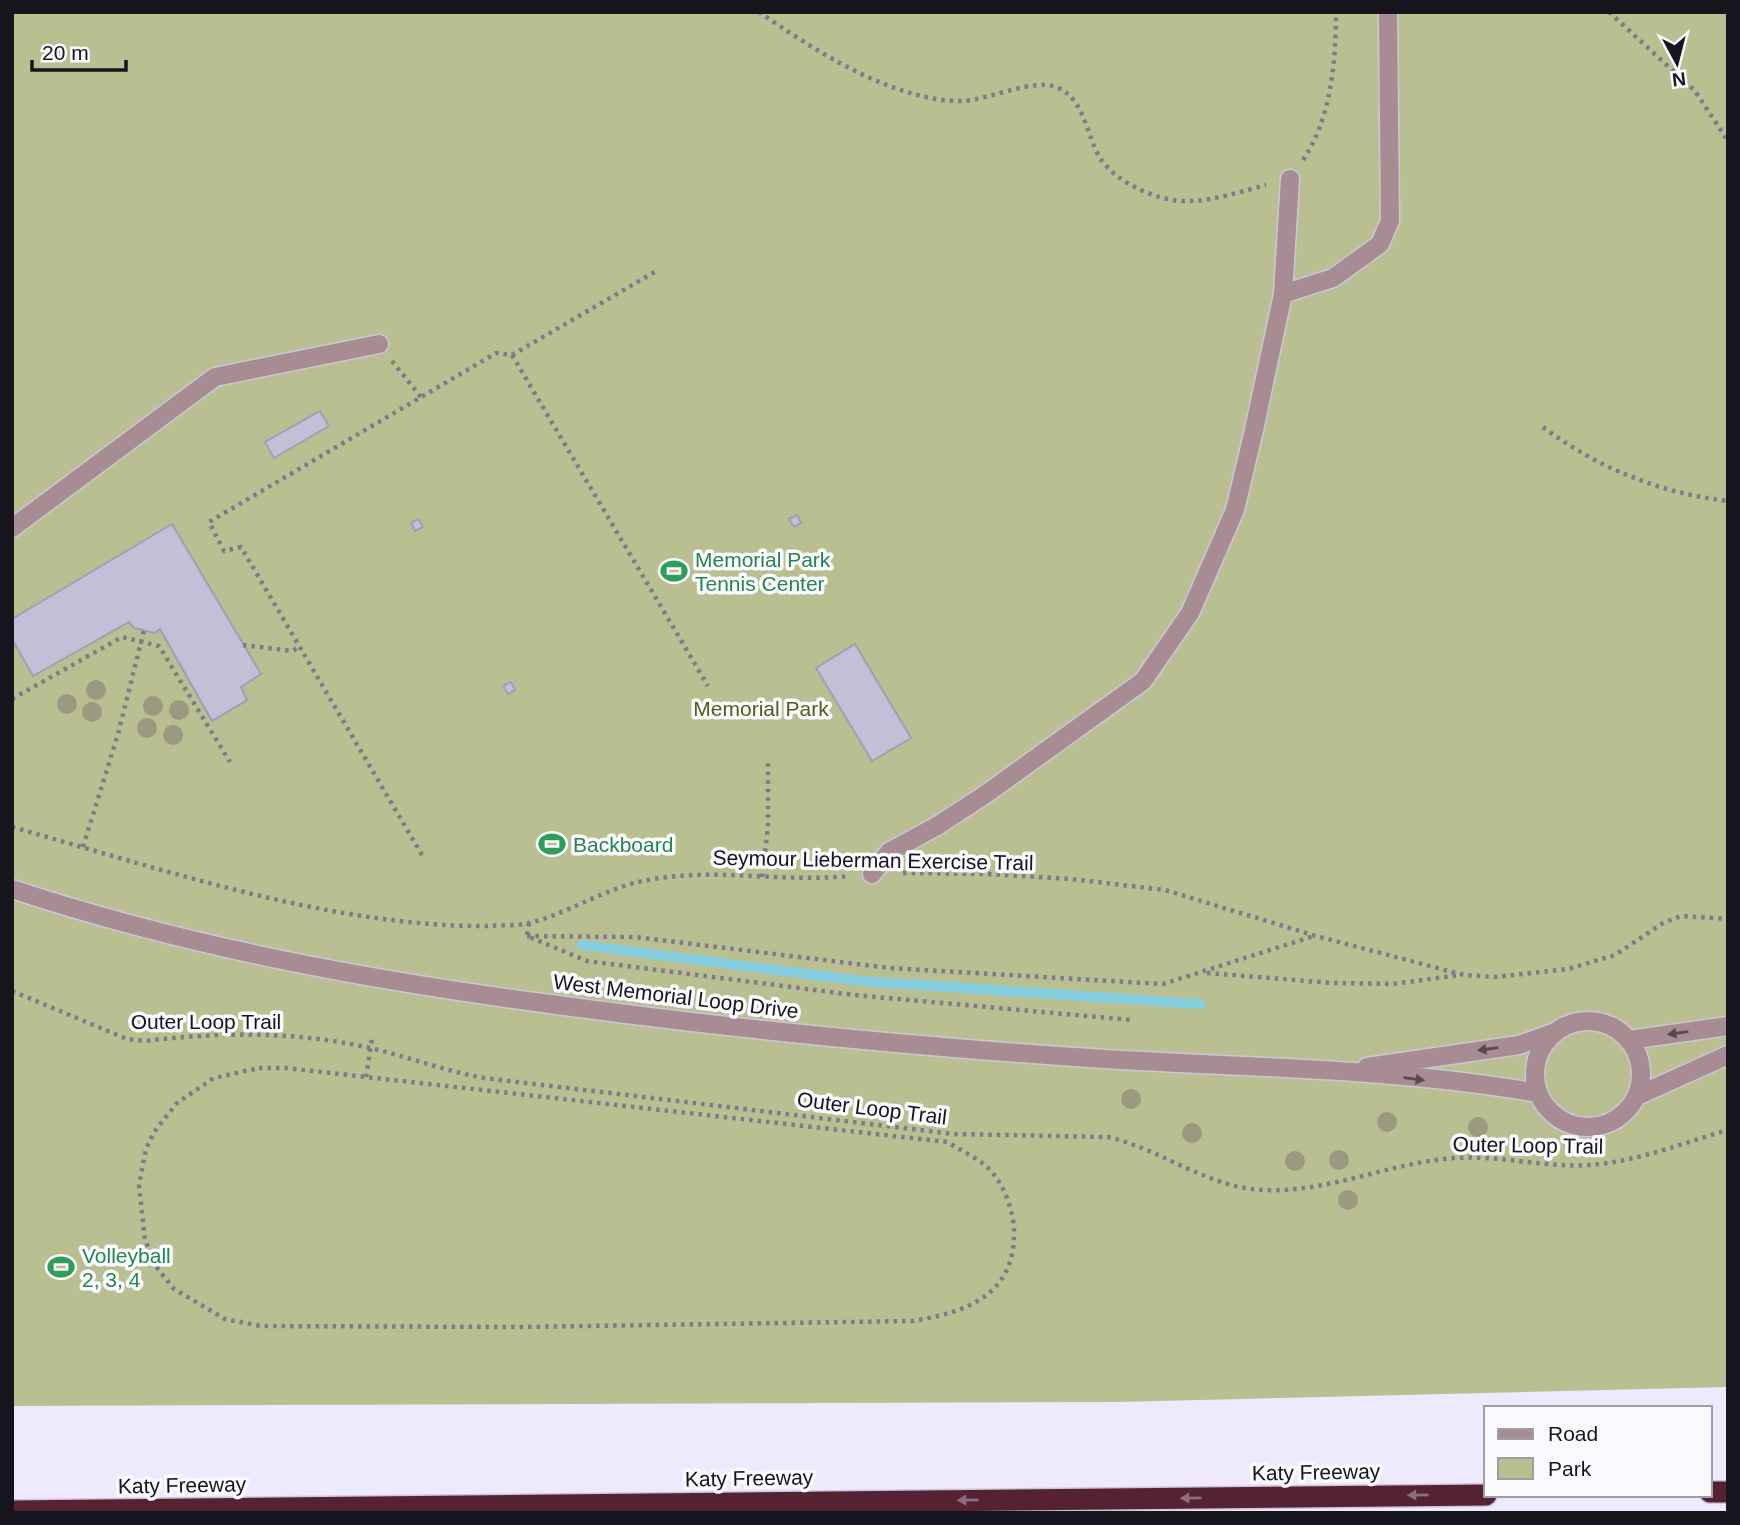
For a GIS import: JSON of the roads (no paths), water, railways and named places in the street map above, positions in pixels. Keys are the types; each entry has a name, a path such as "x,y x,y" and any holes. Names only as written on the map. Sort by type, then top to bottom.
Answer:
{"highway":[{"name":"Katy Freeway","path":"12,1511 1484,1495"},
{"path":"1036,1500 1135,1513"},
{"path":"12,1504 87,1511"}],"street":[{"path":"1283,294 1333,278 1380,244 1390,220 1388,12"},
{"path":"872,874 889,852 937,826 986,794 1143,681 1191,613 1235,510 1283,294 1290,178"},
{"path":"12,528 215,377 379,344"},
{"name":"West Memorial Loop Drive","path":"12,889 158,932 335,972 599,1011 905,1045 1127,1061 1346,1070 1538,1093"},
{"path":"1582,1021 1597,1021 1612,1026 1629,1040 1640,1060 1641,1078 1637,1096 1627,1111 1613,1122 1595,1127 1577,1127 1560,1120 1547,1108 1538,1093 1534,1075 1537,1057 1554,1032 1582,1021"},
{"path":"1629,1040 1728,1026"},
{"name":"West Memorial Loop Drive","path":"1346,1070 1519,1045 1554,1032"},
{"path":"1637,1096 1728,1055"}],"waterway":[{"path":"582,945 861,981 1200,1004"}],"place":[{"name":"Memorial Park Tennis Center","path":"674,571"},
{"name":"Backboard","path":"552,844"},
{"name":"Volleyball 2, 3, 4","path":"61,1267"}],"park label":[{"name":"Memorial Park","path":"761,708"}]}
